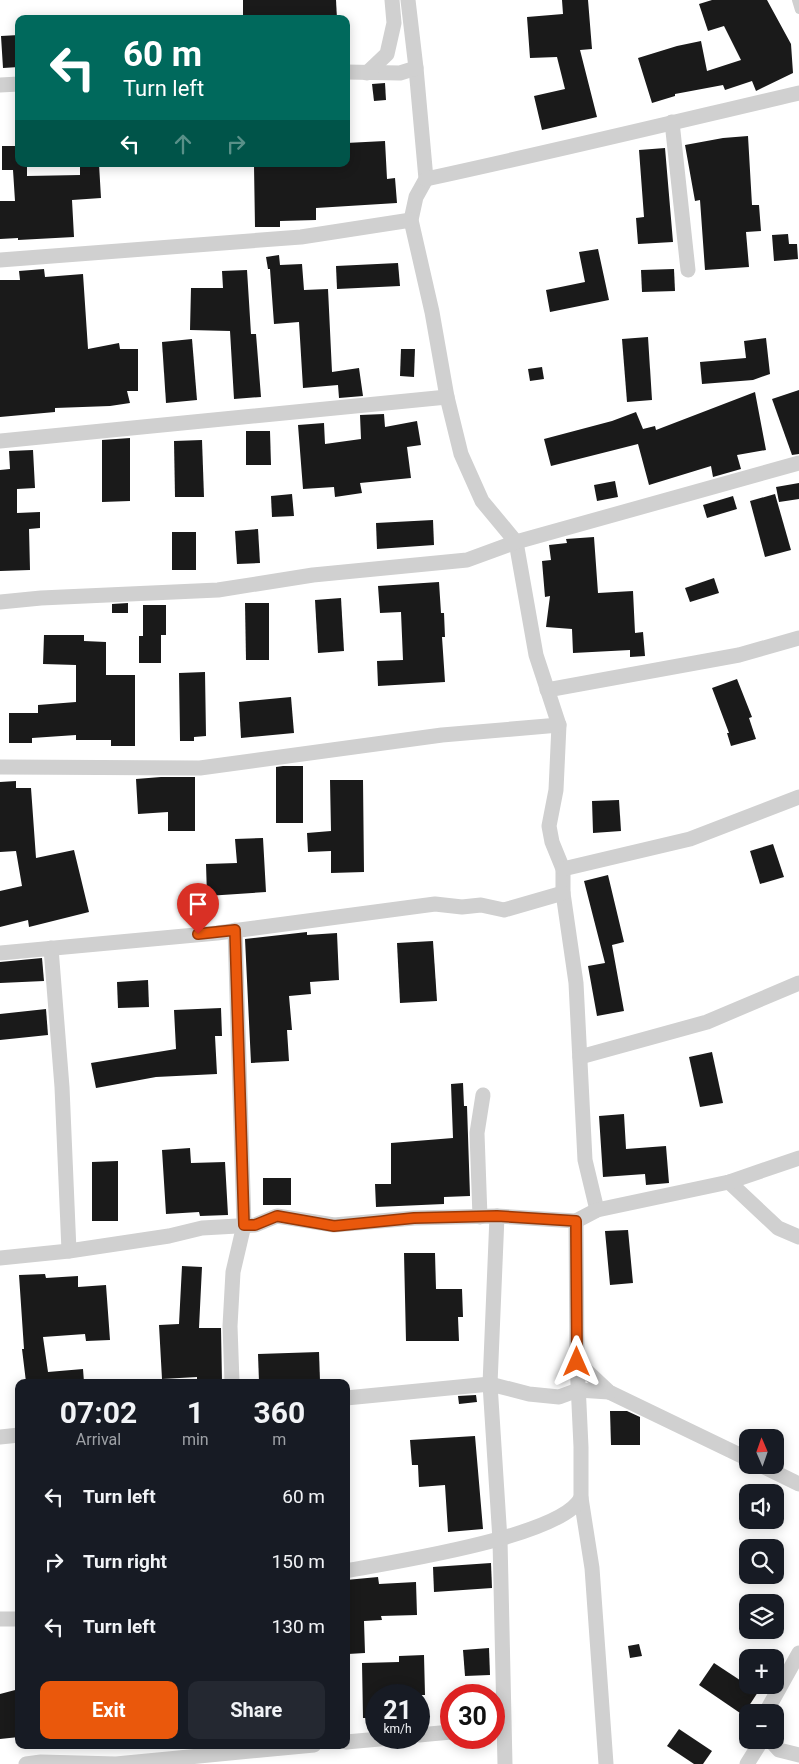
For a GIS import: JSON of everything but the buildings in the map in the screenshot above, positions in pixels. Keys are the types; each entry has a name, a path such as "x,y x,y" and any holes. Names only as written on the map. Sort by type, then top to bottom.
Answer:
{"street":[{"path":"367,73 387,54 394,24 392,0"},
{"path":"408,0 426,179 416,196 411,220 432,312 447,397 461,454 482,501 516,542 536,655 558,725 556,790 549,826 552,842 563,869 563,893 576,983 586,1160 597,1210"},
{"path":"350,72 400,73 416,68"},
{"path":"0,85 15,84"},
{"path":"426,179 601,141 672,122 799,93"},
{"path":"672,122 688,270"},
{"path":"0,260 301,237 411,220"},
{"path":"0,441 447,397"},
{"path":"0,602 40,598 218,590 313,574 467,560 516,542 799,463"},
{"path":"547,690 739,655 799,638"},
{"path":"0,767 200,768 442,735 558,725"},
{"path":"563,869 690,839 799,797"},
{"path":"0,953 235,930 435,904 462,907 481,906 504,910 563,893"},
{"path":"232,1379 230,1326 233,1272 244,1225 235,930"},
{"path":"51,948 62,1087 69,1251"},
{"path":"580,1057 708,1022 799,983"},
{"path":"480,1217 477,1133 483,1094"},
{"path":"0,1258 69,1251 169,1236 202,1228 255,1225 277,1216 334,1226 414,1218 497,1216 576,1221 597,1210 729,1182 799,1158"},
{"path":"729,1182 778,1228 799,1237"},
{"path":"497,1216 490,1384 500,1540 499,1684"},
{"path":"576,1221 577,1362 581,1498 592,1568 606,1764"},
{"path":"577,1362 609,1392 739,1455"},
{"path":"350,1398 490,1384 529,1394 559,1397 578,1390 609,1392"},
{"path":"0,1437 15,1435"},
{"path":"778,1474 799,1484"},
{"path":"350,1570 500,1540 570,1512 581,1498"},
{"path":"0,1619 15,1619"},
{"path":"771,1704 799,1654"},
{"path":"350,1742 365,1740"},
{"path":"26,1764 41,1762 116,1764 202,1760 284,1749"},
{"path":"503,1749 505,1764"},
{"path":"747,1764 756,1749"},
{"path":"778,1749 799,1755"}],"lane":[{"path":"796,0 799,10"}],"route":[{"path":"198,934 235,930 244,1225 255,1225 277,1216 334,1226 414,1218 497,1216 576,1221 577,1362"}]}
